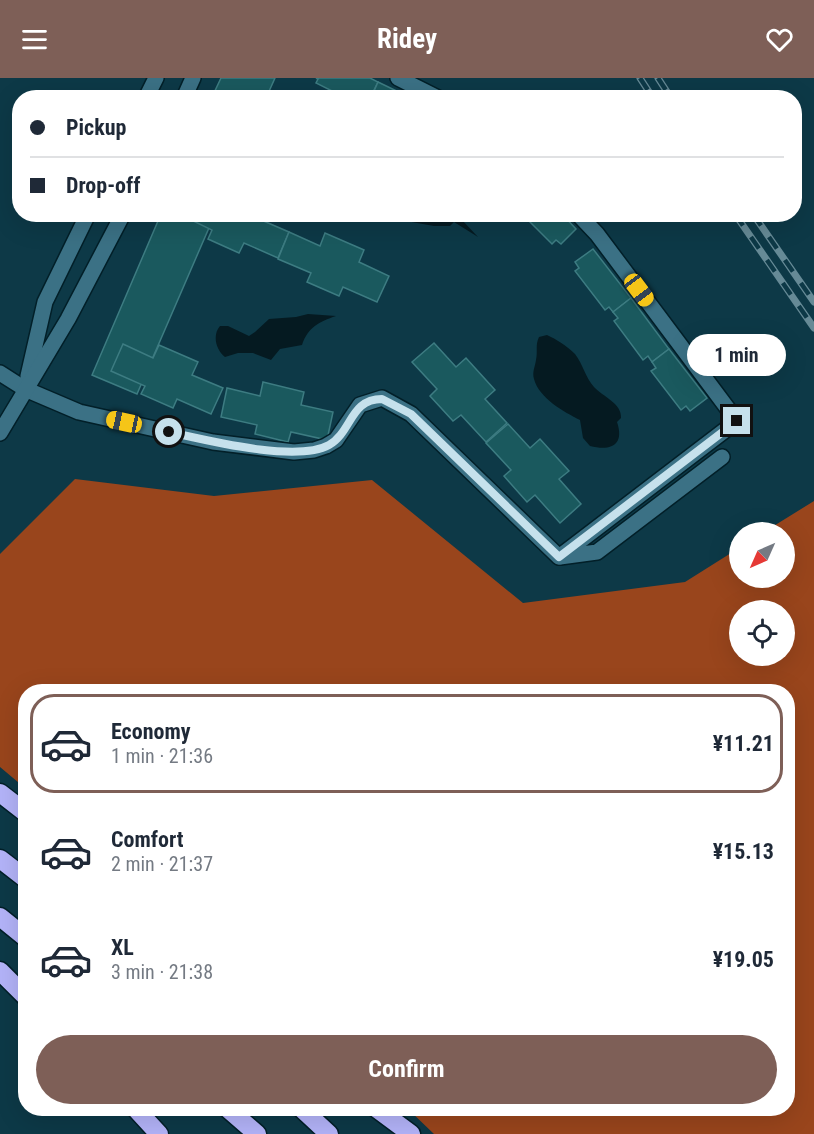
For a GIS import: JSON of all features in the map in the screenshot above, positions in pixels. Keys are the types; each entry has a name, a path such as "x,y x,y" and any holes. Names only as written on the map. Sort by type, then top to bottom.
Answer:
{"highway":[{"path":"0,793 18,807"},
{"path":"0,859 18,873"},
{"path":"0,917 18,932"},
{"path":"0,970 18,989"},
{"path":"142,1116 159,1134"},
{"path":"236,1116 257,1134"},
{"path":"310,1116 329,1134"},
{"path":"382,1116 399,1134"},
{"path":"386,1116 411,1134"}],"street":[{"path":"398,78 422,90"},
{"path":"25,389 45,302 84,222"},
{"path":"0,433 68,319 119,222"},
{"path":"559,557 737,421 597,234 586,222"},
{"path":"0,373 25,389 79,412 213,442 294,452 314,450 336,440 360,405 382,399 411,414 559,557"},
{"path":"559,557 597,552 722,457"}],"shaded area":[{"path":"75,479 214,496 372,480 523,603 685,582 729,554 729,588 795,588 795,522 780,522 814,501 814,1134 434,1134 415,1116 795,1116 795,684 18,684 18,782 0,767 0,554"}],"water":[{"path":"411,222 454,222 450,226"},
{"path":"454,222 464,222 478,237"},
{"path":"308,314 336,316 315,326 307,334 302,345 280,349 271,360 253,353 238,353 225,357 217,346 216,334 220,326 228,326 249,336 269,319"},
{"path":"547,335 575,354 594,387 618,408 621,418 617,422 619,437 614,445 604,448 590,446 583,438 580,420 553,404 537,386 533,374 537,343 539,337"}],"building":[{"path":"221,78 275,78 270,90 215,90"},
{"path":"316,78 370,78 378,82 374,90 330,90 316,83 318,79"},
{"path":"378,82 394,90 374,90"},
{"path":"158,222 212,222 137,394 92,375"},
{"path":"196,222 266,222 289,232 278,258 244,243 239,253 208,239 212,230"},
{"path":"530,222 569,222 576,229 561,244 556,240 552,244"},
{"path":"289,232 320,246 325,233 364,250 359,262 389,276 377,302 343,287 339,296 307,282 311,273 278,259"},
{"path":"593,249 631,298 613,312 609,307 605,310 575,271 579,268 575,262"},
{"path":"631,298 669,349 652,362 648,356 643,360 614,321 618,318 613,312"},
{"path":"434,343 456,367 466,358 495,390 485,399 507,423 486,442 461,415 453,421 430,396 437,389 412,362"},
{"path":"123,344 153,358 159,345 198,362 192,375 223,388 211,414 177,399 173,408 141,394 145,386 111,371"},
{"path":"669,349 707,398 690,411 686,406 681,410 651,371 656,368 652,362"},
{"path":"263,382 304,392 301,405 333,412 327,440 291,432 288,442 255,434 257,425 221,417 227,388 260,396"},
{"path":"508,424 530,448 540,439 569,471 559,479 581,504 560,523 535,495 527,502 504,476 511,470 486,443"}],"railway":[{"path":"640,78 648,90"},
{"path":"658,78 666,90"},
{"path":"741,222 814,328"},
{"path":"759,222 814,302"}],"route":[{"path":"169,432 213,442 271,450 294,452 314,450 336,440 360,405 382,399 411,414 559,557 737,421"}]}
